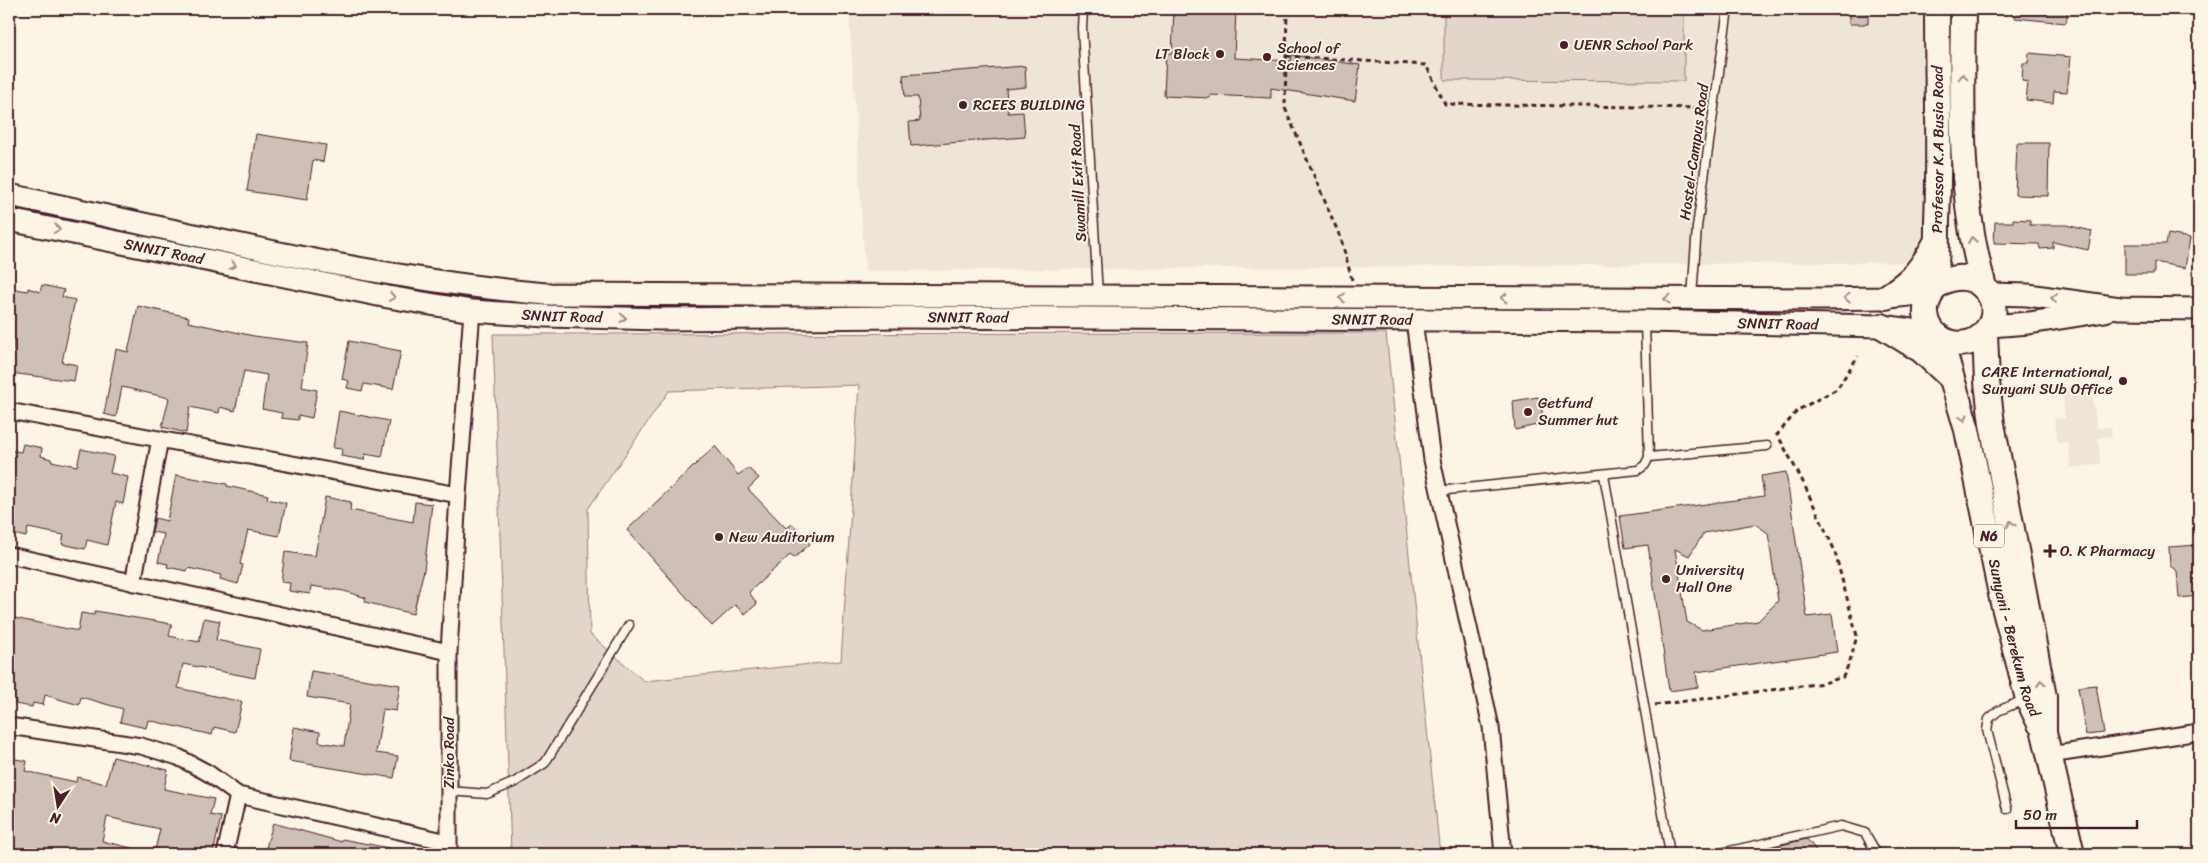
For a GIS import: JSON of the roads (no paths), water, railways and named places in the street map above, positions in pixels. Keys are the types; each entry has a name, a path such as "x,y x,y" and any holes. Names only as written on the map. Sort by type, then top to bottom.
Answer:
{"main road":[{"name":"Professor K.A Busia Road","path":"1932,291 1936,242 1937,9"},
{"name":"Professor K.A Busia Road","path":"1963,9 1964,167 1973,251 1986,290"},
{"path":"1886,297 1907,283 1922,268 1936,242"},
{"path":"1932,291 1940,282 1958,277 1968,278 1986,290"},
{"name":"N6","path":"1986,290 1993,304 1993,316 1987,329"},
{"name":"N6","path":"1932,291 1926,303 1926,314 1928,324 1937,336"},
{"path":"1882,326 1921,350 1953,382"},
{"path":"1937,336 1951,343 1963,344 1975,340 1987,329"},
{"name":"Sunyani - Berekum Road","path":"1987,329 1986,382 1992,424 2042,687 2044,732"},
{"name":"Sunyani - Berekum Road","path":"1937,336 1967,430 2002,599 2028,699 2044,732 2072,854"}],"street":[{"name":"SNNIT Road","path":"9,195 390,275 475,288 546,294 1692,299 1886,297 1932,291"},
{"name":"SNNIT Road","path":"9,220 378,295 472,311 546,316 661,319 1177,318 1644,321 1882,326 1937,336"},
{"path":"1986,290 2120,308 2199,309"},
{"path":"1144,297 1146,318"},
{"path":"1176,297 1177,318"},
{"path":"1987,329 2029,324 2120,308"},
{"name":"Zinko Road","path":"448,848 449,652 458,495 472,311"},
{"path":"1414,320 1432,460 1491,727 1503,854"},
{"path":"9,411 458,495"},
{"path":"133,583 160,439"},
{"path":"9,555 449,652"},
{"path":"9,726 141,746 178,756 208,773 238,795 448,848"},
{"path":"2050,755 2199,732"},
{"path":"224,854 238,795"}],"lane":[{"name":"Swamill Exit Road","path":"1083,9 1098,297"},
{"name":"Hostel-Campus Road","path":"1692,299 1697,228 1728,9"},
{"path":"1438,491 1638,470 1645,465 1649,457 1644,321"},
{"path":"1649,457 1767,446"},
{"path":"1604,474 1670,854"},
{"path":"449,791 487,794 516,782 545,762 629,625"},
{"path":"2007,809 1987,730 1988,724 1989,719 1998,712 2028,699"},
{"path":"1716,854 1841,826 1865,833 1877,854"}],"place":[{"name":"UENR School Park","path":"1564,45"},
{"name":"LT Block","path":"1220,54"},
{"name":"School of Sciences","path":"1267,57"},
{"name":"RCEES BUILDING","path":"963,105"},
{"name":"CARE International, Sunyani SUb Office","path":"2123,381"},
{"name":"Getfund Summer hut","path":"1528,412"},
{"name":"New Auditorium","path":"719,537"},
{"name":"O. K Pharmacy","path":"2050,551"},
{"name":"University Hall One","path":"1666,579"}]}
